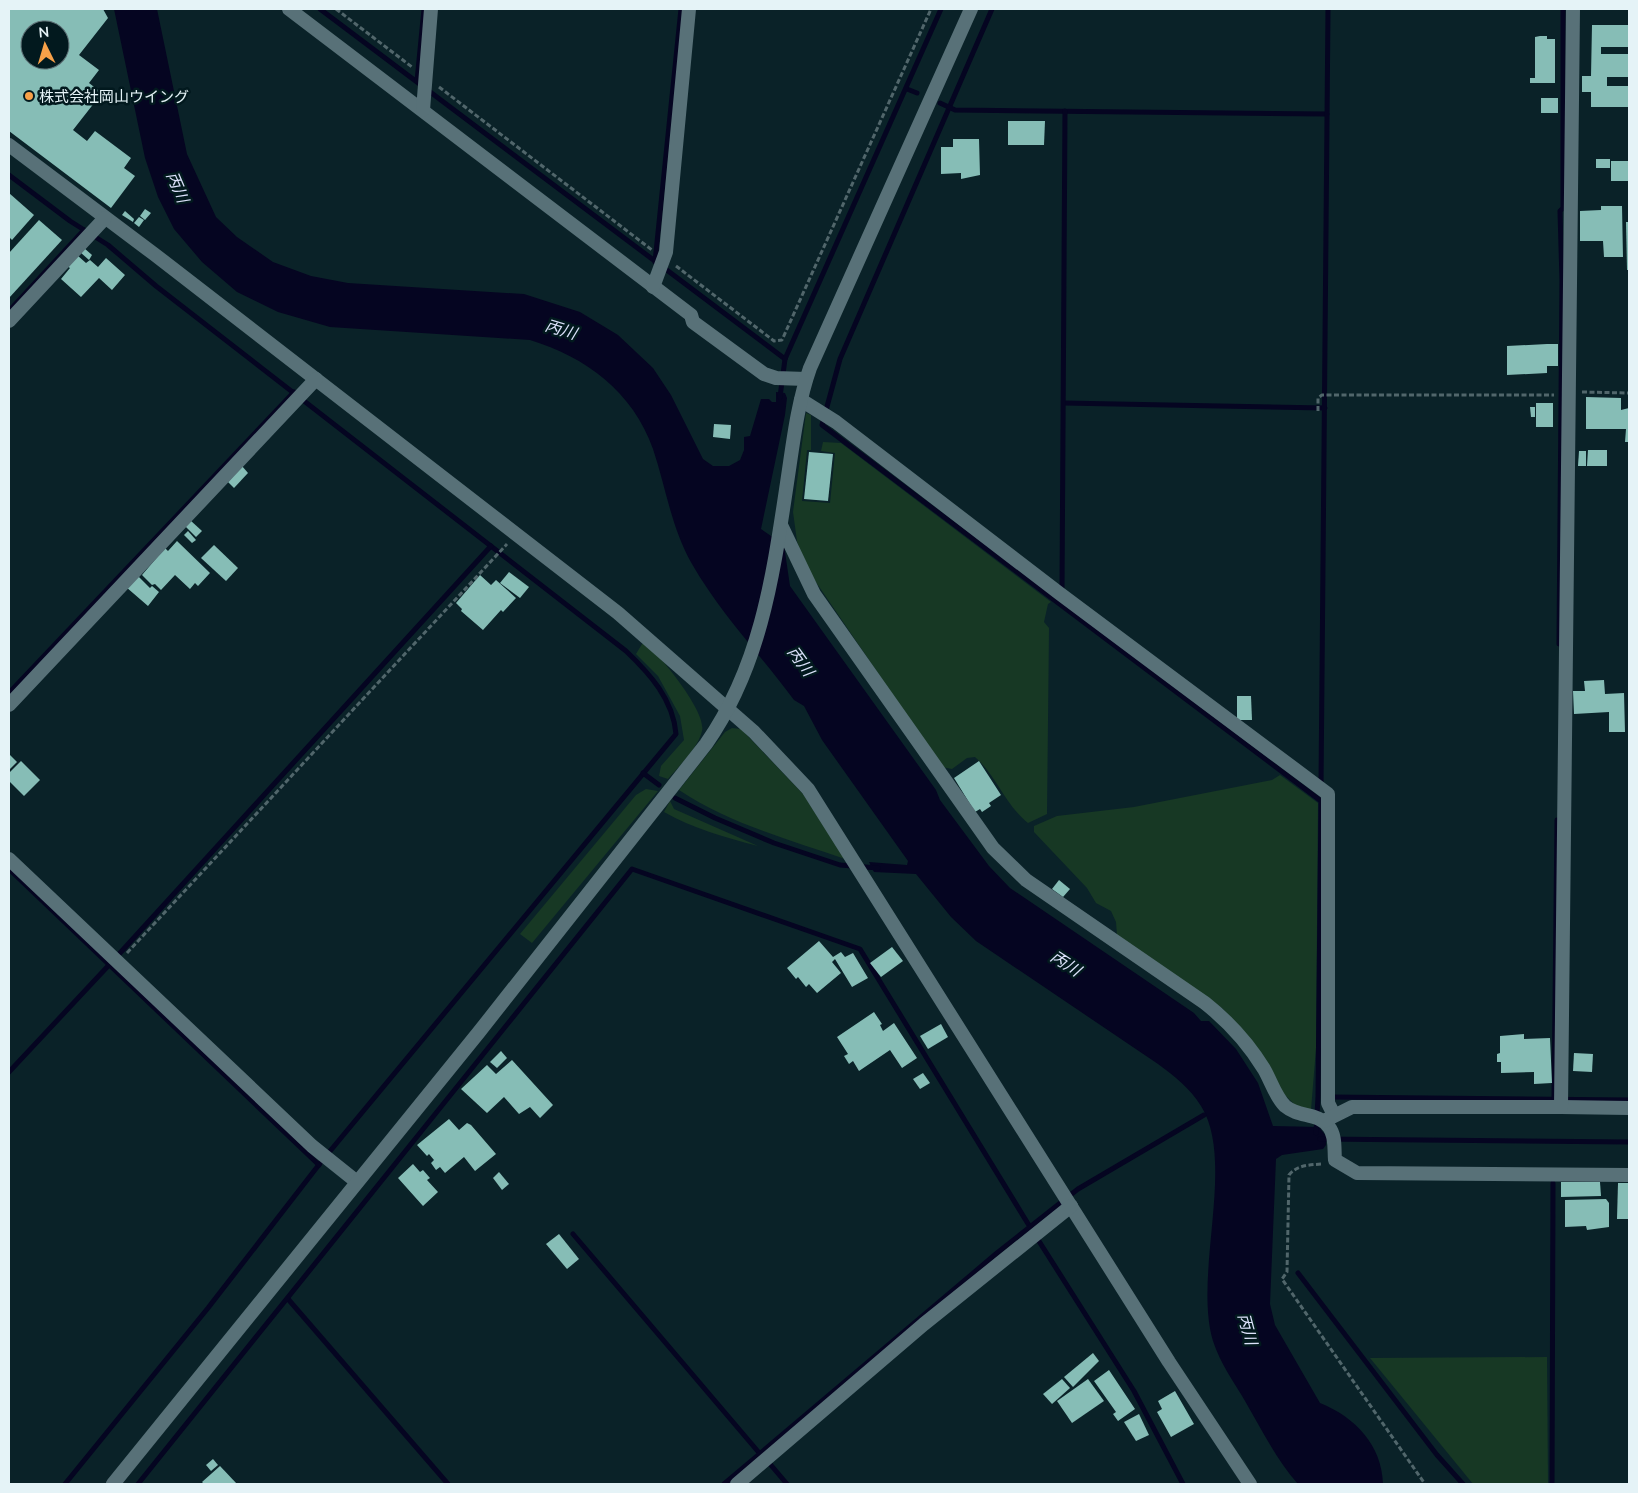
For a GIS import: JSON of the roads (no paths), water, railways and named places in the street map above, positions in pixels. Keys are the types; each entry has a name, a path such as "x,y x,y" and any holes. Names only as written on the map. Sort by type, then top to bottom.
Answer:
{"street":[{"path":"288,9 691,315 693,322 764,374 782,379 806,379"},
{"path":"423,110 422,74 431,9"},
{"path":"653,287 664,259 689,9"},
{"path":"113,1484 479,1032 706,744 731,704 763,622 806,379 971,9"},
{"path":"1562,1101 1564,394 1573,9"},
{"path":"9,145 106,218 312,384 618,613 731,704 786,763 808,789 1169,1362 1250,1484"},
{"path":"9,320 106,218"},
{"path":"9,705 312,384"},
{"path":"801,400 825,415 1328,794 1324,1111 1333,1134 1335,1155 1357,1173 1629,1175"},
{"path":"780,531 814,594 993,848 1010,866 1033,885 1218,1013 1243,1038 1282,1102 1293,1111 1324,1111 1352,1107 1562,1101 1629,1108"},
{"path":"9,859 312,1146 321,1151 357,1182"},
{"path":"737,1484 924,1324 1034,1235 1068,1201"}],"water":[{"name":"丙川","path":"114,9 157,9 187,154 216,217 237,237 273,262 311,276 348,283 524,294 580,312 618,335 653,368 671,395 703,459 713,466 729,466 740,460 744,450 744,437 750,436 761,399 769,399 772,402 776,402 776,392 785,393 787,398 785,415 761,529 784,545 790,586 936,790 940,800 989,866 1010,888 1194,1013 1201,1021 1209,1021 1236,1049 1258,1083 1273,1126 1319,1127 1326,1136 1326,1145 1323,1149 1282,1155 1276,1159 1270,1304 1275,1325 1320,1403 1333,1409 1355,1424 1372,1445 1378,1457 1383,1484 1298,1484 1283,1465 1219,1357 1213,1341 1208,1314 1208,1284 1215,1187 1215,1157 1211,1129 1201,1106 1187,1088 1158,1064 976,941 951,917 916,874 874,872 869,862 907,865 908,861 822,740 804,706 794,700 703,582 679,536 653,449 633,410 620,394 588,367 570,356 530,340 330,327 278,312 237,292 202,262 174,229 158,197 145,158"}],"waterway":[{"path":"320,9 785,359"},
{"path":"417,81 424,9"},
{"path":"655,262 681,9"},
{"path":"780,397 785,359 941,9"},
{"path":"992,9 840,359 822,425 1321,801 1316,1133"},
{"path":"1321,786 1328,9"},
{"path":"1559,644 1562,280 1560,211 1563,208 1563,9"},
{"path":"907,89 917,93"},
{"path":"940,103 955,110 1327,114"},
{"path":"1062,588 1065,111"},
{"path":"9,175 70,221 108,245 156,286 626,651 659,688 670,710 676,734 321,1162 208,1308 65,1484"},
{"path":"9,311 84,230"},
{"path":"9,693 294,392"},
{"path":"1064,403 1325,408"},
{"path":"120,953 491,546"},
{"path":"643,773 659,785"},
{"path":"675,798 715,818 774,843 840,865 878,868"},
{"path":"1554,1098 1557,820"},
{"path":"9,869 319,1165"},
{"path":"138,1484 632,869 860,949 1030,1227 1134,1391 1183,1484"},
{"path":"9,1072 109,965"},
{"path":"1330,1097 1629,1100"},
{"path":"724,1484 997,1253 1078,1189 1204,1115"},
{"path":"1320,1139 1629,1142"},
{"path":"1552,1484 1553,1183"},
{"path":"573,1234 761,1455"},
{"path":"1298,1273 1437,1455 1463,1484"},
{"path":"288,1299 448,1484"},
{"path":"770,1464 787,1484"}],"place":[{"name":"株式会社岡山ウイング","path":"29,96"}]}
